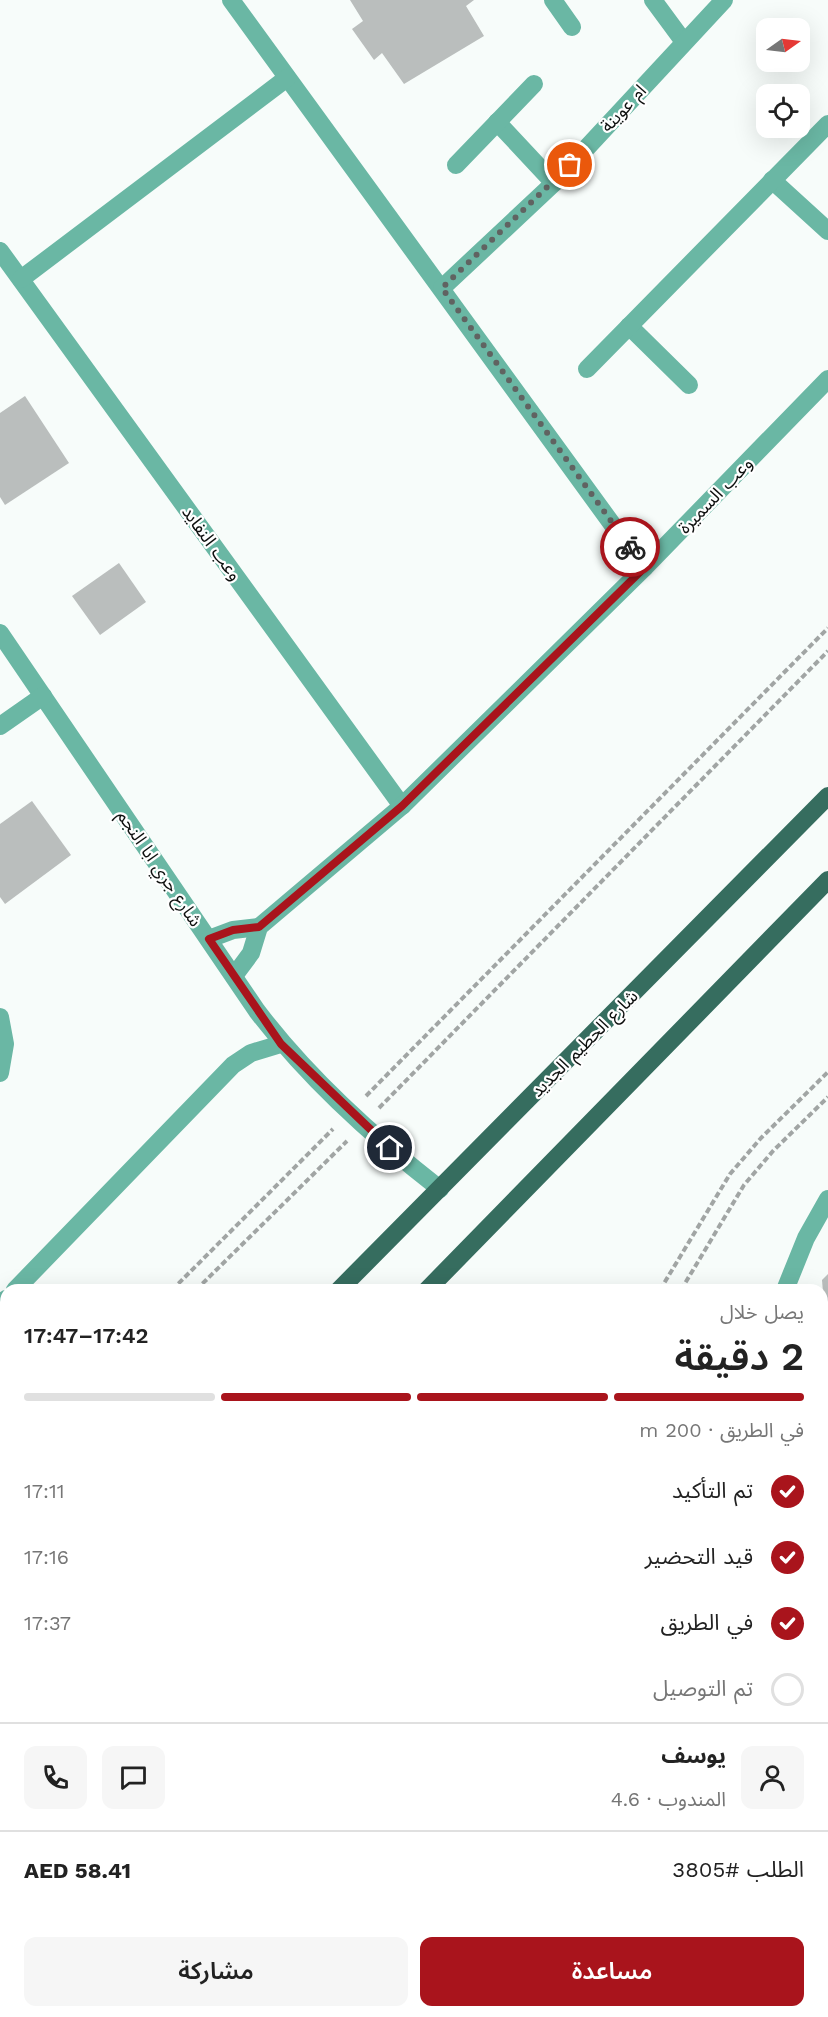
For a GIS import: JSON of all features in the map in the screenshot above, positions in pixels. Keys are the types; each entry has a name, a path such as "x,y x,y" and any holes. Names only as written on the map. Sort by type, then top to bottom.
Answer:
{"main road":[{"name":"شارع الحطيم الجديد","path":"345,1284 828,796"},
{"path":"434,1284 828,880"}],"street":[{"path":"231,0 644,568"},
{"path":"553,0 572,27"},
{"path":"653,0 684,42"},
{"name":"ام عوينة","path":"442,288 554,183 724,0"},
{"path":"21,279 288,78"},
{"path":"456,165 534,84"},
{"path":"497,122 554,183"},
{"path":"587,369 828,124"},
{"path":"772,180 828,231"},
{"name":"وعب النفايد","path":"0,251 402,806"},
{"path":"629,326 689,385"},
{"name":"وعب السميرة","path":"259,927 402,806 644,568 828,380"},
{"name":"شارع جري ابا النجم","path":"0,633 281,1044 356,1118 440,1189"},
{"path":"0,726 43,696"},
{"path":"209,939 233,930 259,927 251,953 234,976"},
{"path":"0,1017 5,1044 0,1073"},
{"path":"21,1284 233,1065 251,1053 281,1044"},
{"path":"787,1284 806,1238 828,1199"}],"path":[{"path":"202,1284 356,1118 828,628"},
{"path":"178,1284 356,1118 828,651"},
{"path":"664,1284 730,1174 761,1138 828,1072"},
{"path":"685,1284 744,1185 773,1151 828,1097"}],"building":[{"path":"350,0 474,0 466,6 484,36 404,84 382,53 374,60 352,29 363,21"},
{"path":"25,396 69,463 5,505 0,497 0,413"},
{"path":"119,563 146,602 100,635 72,596"},
{"path":"32,801 71,855 5,904 0,897 0,824"},
{"path":"828,1274 828,1284 822,1284 822,1280"}],"way so far":[{"path":"570,165 554,183 442,288 630,547"}],"route":[{"path":"390,1148 281,1044 209,939 233,930 259,927 402,806 644,568 630,547"}]}
